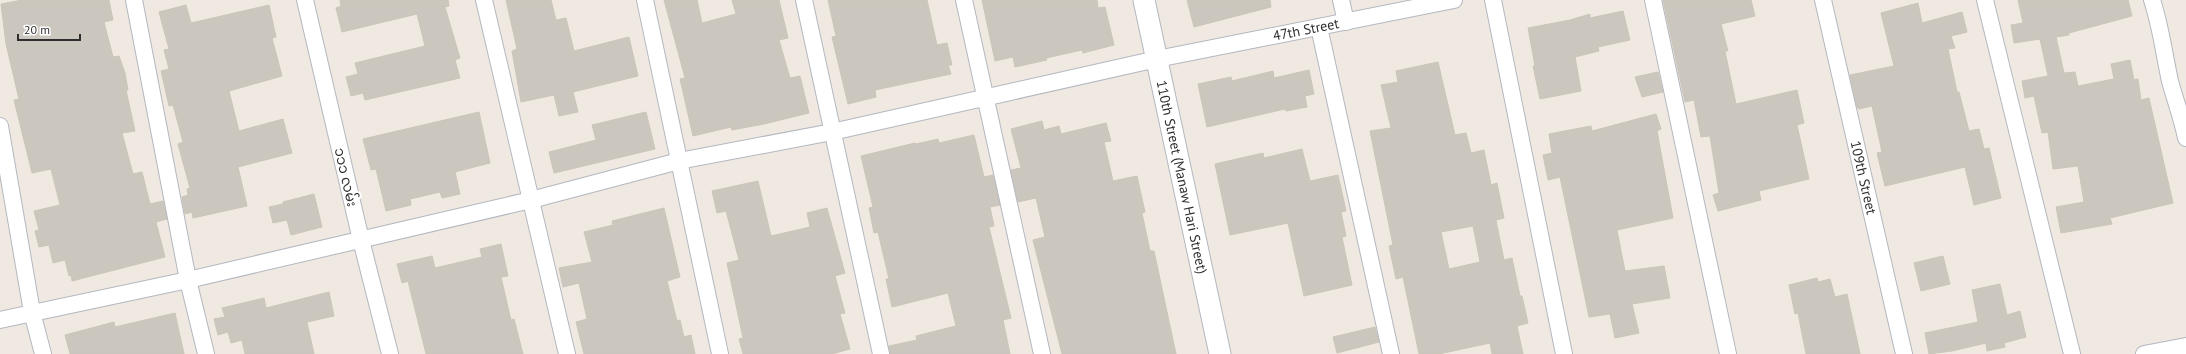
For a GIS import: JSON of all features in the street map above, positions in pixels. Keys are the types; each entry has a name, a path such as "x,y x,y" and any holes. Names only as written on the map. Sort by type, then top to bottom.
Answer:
{"street":[{"path":"134,0 188,280 206,354"},
{"name":"၁၁၁ လမ်း","path":"305,0 360,240 390,354"},
{"path":"484,0 567,354"},
{"path":"645,0 720,354"},
{"path":"804,0 881,354"},
{"path":"964,0 1042,354"},
{"name":"110th Street (Manaw Hari Street)","path":"1144,0 1220,354"},
{"path":"1341,0 1346,22"},
{"name":"47th Street","path":"0,320 188,280 531,200 679,161 832,132 986,99 1157,59 1454,0"},
{"path":"1493,0 1564,354"},
{"path":"1653,0 1728,354"},
{"name":"109th Street","path":"1823,0 1904,354"},
{"path":"1986,0 2072,354"},
{"path":"2152,0 2161,26 2171,83 2179,106 2186,138"},
{"path":"1319,27 1391,354"},
{"path":"0,126 32,312 43,354"},
{"path":"2144,354 2186,346"}],"building":[{"path":"22,0 109,0 113,20 104,22 113,57 119,56 125,73 128,90 126,90 135,131 122,133 133,174 142,172 150,204 163,201 167,219 156,222 165,257 72,281 71,275 69,276 65,260 53,263 49,245 39,247 35,231 39,230 34,211 60,205 51,169 32,173 14,100 19,99 6,44 1,4"},
{"path":"340,0 448,0 449,6 445,7 460,58 455,60 460,78 365,100 363,93 351,96 346,77 358,74 355,63 425,46 417,14 342,32 336,8 341,6"},
{"path":"506,0 551,0 556,20 566,18 574,51 629,37 638,76 573,92 578,112 559,116 554,95 521,102 512,51 517,49"},
{"path":"664,0 697,0 702,23 736,14 732,0 779,0 788,38 779,40 790,78 800,76 809,113 764,124 732,130 731,127 693,136 680,79 685,78"},
{"path":"828,0 927,0 937,45 947,43 952,65 948,65 951,74 875,90 876,97 848,104 832,37 836,36"},
{"path":"982,0 1097,0 1098,8 1105,7 1114,45 1083,53 1082,50 1046,58 1047,60 1015,67 1013,57 995,61"},
{"path":"1187,0 1270,0 1271,7 1194,27"},
{"path":"1663,0 1751,0 1755,16 1721,24 1728,51 1725,51 1736,104 1797,90 1804,123 1797,125 1809,179 1759,191 1761,200 1718,211 1713,195 1719,193 1710,136 1701,137 1694,100 1685,102"},
{"path":"2018,0 2128,0 2132,16 2069,33 2069,35 2056,37 2064,73 2075,72 2078,86 2114,79 2111,64 2130,60 2134,80 2138,79 2141,100 2149,98 2173,203 2110,218 2112,224 2061,233 2056,207 2084,202 2078,166 2053,169 2048,132 2042,133 2034,96 2025,98 2022,81 2048,76 2040,39 2014,43 2011,25 2023,23"},
{"path":"1918,3 1922,23 1962,12 1967,32 1951,36 1955,48 1948,49 1957,92 1959,92 1969,131 1979,129 1984,149 1989,148 2001,198 1974,205 1965,167 1885,186 1877,153 1882,152 1872,106 1859,109 1857,107 1850,75 1894,66 1881,13"},
{"path":"186,5 191,23 269,5 276,37 272,38 282,76 229,91 239,131 283,119 292,153 238,167 247,206 193,218 192,212 185,214 182,197 188,195 187,189 190,188 178,144 183,142 173,105 169,106 161,71 169,69 164,50 169,49 159,12"},
{"path":"1623,11 1630,40 1598,47 1599,51 1575,57 1581,91 1540,99 1533,66 1535,66 1528,28 1570,20 1590,14 1590,18"},
{"path":"1438,62 1455,135 1466,133 1471,153 1484,150 1491,185 1497,183 1504,218 1496,220 1504,260 1512,258 1520,296 1522,296 1528,323 1517,326 1523,354 1492,354 1490,343 1439,354 1419,354 1403,277 1396,279 1389,246 1393,245 1370,131 1391,128 1381,85 1398,82 1396,71","holes":["1473,226 1480,262 1449,269 1441,232"]},
{"path":"1309,70 1314,94 1305,96 1307,107 1286,111 1285,109 1207,127 1198,84 1231,77 1232,81 1273,71 1274,78"},
{"path":"1658,72 1663,92 1642,97 1635,77"},
{"path":"479,112 490,163 455,172 460,194 442,198 440,192 410,199 411,205 386,211 376,169 371,170 363,139"},
{"path":"646,112 655,149 554,173 549,152 596,140 592,125"},
{"path":"1656,114 1661,129 1657,131 1673,218 1617,230 1625,271 1664,266 1670,298 1632,304 1639,333 1615,338 1610,314 1589,317 1560,177 1548,180 1543,155 1552,153 1549,134 1591,126 1592,131"},
{"path":"1042,121 1044,130 1059,126 1061,134 1106,123 1111,141 1104,142 1113,181 1137,176 1145,212 1142,213 1150,251 1154,251 1176,354 1062,354 1033,240 1045,237 1036,198 1018,202 1011,170 1021,168 1011,129"},
{"path":"974,135 984,177 993,175 1000,205 990,207 994,226 989,227 1011,318 1003,320 1010,354 890,354 889,346 917,340 916,336 956,326 948,293 892,307 886,279 889,279 878,232 874,233 869,208 873,207 861,156 915,143 938,139 939,143"},
{"path":"1302,149 1310,181 1338,175 1346,211 1341,212 1346,236 1342,237 1352,285 1304,296 1288,223 1230,235 1215,164 1263,153 1264,158"},
{"path":"758,181 771,236 810,227 807,213 827,208 845,273 835,276 845,313 840,314 850,349 832,354 743,354 739,339 743,338 727,263 739,260 726,211 717,213 712,191"},
{"path":"314,194 322,227 291,235 287,220 273,223 269,207"},
{"path":"664,208 680,277 667,281 677,321 680,320 684,337 691,335 695,354 584,354 576,322 587,319 579,283 563,287 559,268 592,262 584,232 613,225 612,221"},
{"path":"501,244 508,276 501,277 511,320 514,319 523,354 426,354 408,281 402,283 397,264 432,256 435,268 482,257 480,249"},
{"path":"1943,256 1950,284 1921,291 1914,263"},
{"path":"1817,278 1818,282 1830,279 1835,297 1847,294 1860,354 1806,354 1798,313 1795,314 1789,285"},
{"path":"2000,284 2007,315 2020,311 2026,337 2004,343 2005,347 1987,351 1986,343 1952,351 1929,354 1925,333 1978,322 1972,290"},
{"path":"329,292 334,316 307,322 314,354 245,354 242,340 231,343 228,332 218,335 214,319 225,317 222,308 264,298 266,308"},
{"path":"175,313 184,354 70,354 65,335 114,322 115,327"},
{"path":"1375,327 1379,342 1337,353 1333,337"}]}
